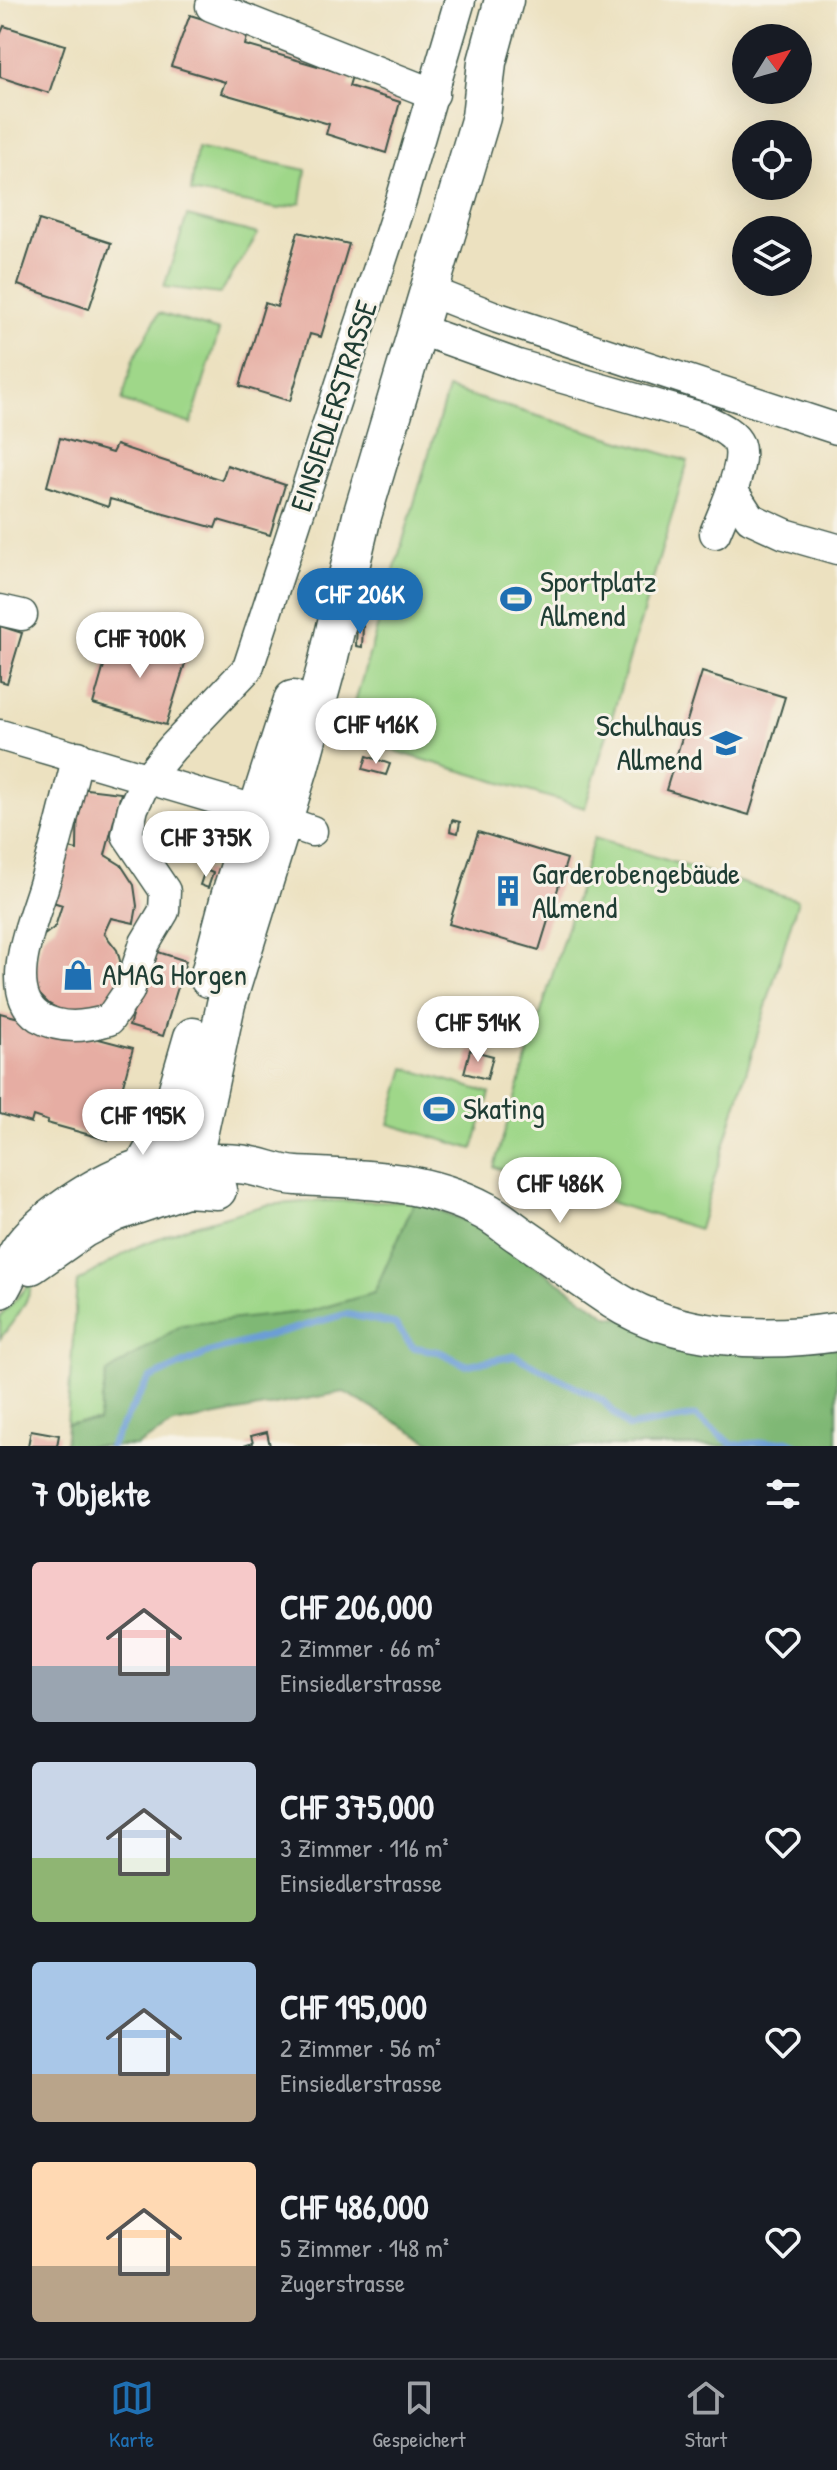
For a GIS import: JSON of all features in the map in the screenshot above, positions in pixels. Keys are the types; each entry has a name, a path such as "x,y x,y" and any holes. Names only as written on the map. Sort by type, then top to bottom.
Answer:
{"main road":[{"name":"EINSIEDLERSTRASSE","path":"184,1177 197,1140 226,1004 284,821 327,665 362,516 481,117 487,62 504,0"},
{"name":"EINSIEDLERSTRASSE","path":"481,117 506,70 527,0"},
{"name":"EINSIEDLERSTRASSE","path":"143,1168 167,1127 230,897 284,821"},
{"path":"167,1127 184,1177"},
{"path":"2,1285 23,1245 64,1207 143,1168 245,1188 284,1175 399,1181 441,1193 485,1211 638,1314 675,1326 744,1336 837,1332"},
{"path":"2,1285 84,1228 184,1177"}],"street":[{"name":"EINSIEDLERSTRASSE","path":"78,756 45,882 21,954 18,990 32,1012 53,1025 85,1027 109,1020 129,991 145,943 164,911 165,891 127,835 133,808 147,778 248,668 434,94 460,0"},
{"path":"211,6 434,94"},
{"path":"429,291 498,318 837,429"},
{"path":"418,329 518,365 702,418 729,432 740,446 739,466 715,533"},
{"path":"732,490 750,518 785,534 837,549"},
{"path":"0,735 78,756 284,821"}],"green space":[{"path":"197,147 306,170 301,203 279,209 191,192"},
{"path":"187,216 258,234 220,294 164,287"},
{"path":"159,313 219,331 191,424 122,401 133,360"},
{"name":"Sportplatz Allmend","path":"448,389 688,461 585,808 345,736"},
{"path":"594,838 798,900 699,1229 494,1167"},
{"name":"Skating","path":"405,1068 490,1093 473,1149 389,1124"},
{"path":"319,1201 415,1201 374,1293 311,1311 182,1326 98,1421 67,1424 77,1282 138,1246 191,1226 266,1205"},
{"path":"415,1201 477,1225 608,1316 837,1348 837,1446 438,1446 344,1392 174,1424 136,1446 65,1446 67,1424 98,1421 107,1373 182,1325 311,1311 374,1293"},
{"path":"33,1280 24,1304 0,1339 0,1317"}],"building":[{"path":"190,15 248,33 245,45 352,76 349,86 400,102 386,153 326,134 329,124 221,93 225,82 171,66"},
{"path":"4,26 65,45 49,93 0,77 0,35"},
{"path":"39,220 111,243 89,309 18,285"},
{"path":"298,232 349,244 321,337 310,334 290,401 240,386 265,303 277,307"},
{"path":"60,438 112,453 116,445 222,480 227,465 285,485 270,535 218,520 215,528 110,499 108,507 47,486"},
{"path":"357,625 363,626 362,647 356,646"},
{"path":"0,626 22,633 7,683 0,681"},
{"path":"113,634 187,657 166,725 93,704"},
{"name":"Schulhaus Allmend","path":"702,672 785,697 749,815 666,790"},
{"path":"367,756 390,764 386,775 363,769"},
{"path":"78,788 121,793 105,855 121,865 134,885 137,906 134,923 111,918 104,933 117,950 121,964 120,978 105,1002 93,1010 78,1013 62,1011 49,1004 38,993 32,979 43,936 55,927 62,905 53,902 69,848 77,850"},
{"path":"452,820 460,822 458,833 450,831"},
{"name":"Garderobengebäude Allmend","path":"478,832 567,859 539,950 449,924"},
{"path":"205,870 213,873 208,888 200,885"},
{"path":"152,950 186,961 163,1036 129,1026"},
{"path":"0,1013 133,1048 108,1140 47,1123 33,1116 31,1123 0,1114"},
{"path":"470,1050 493,1056 487,1079 464,1073"},
{"path":"31,1430 59,1435 57,1446 28,1446"},
{"path":"267,1432 270,1446 244,1446 253,1443 251,1436"}],"waterway":[{"path":"110,1446 149,1379 210,1352 346,1314 395,1324 413,1347 440,1352 466,1365 515,1356 602,1400 628,1427 695,1416 733,1445 787,1441 798,1446"}],"place":[{"name":"Sportplatz Allmend","path":"516,599"},
{"name":"Schulhaus Allmend","path":"726,743"},
{"name":"Garderobengebäude Allmend","path":"508,891"},
{"name":"AMAG Horgen","path":"78,975"},
{"name":"Skating","path":"439,1109"}]}
